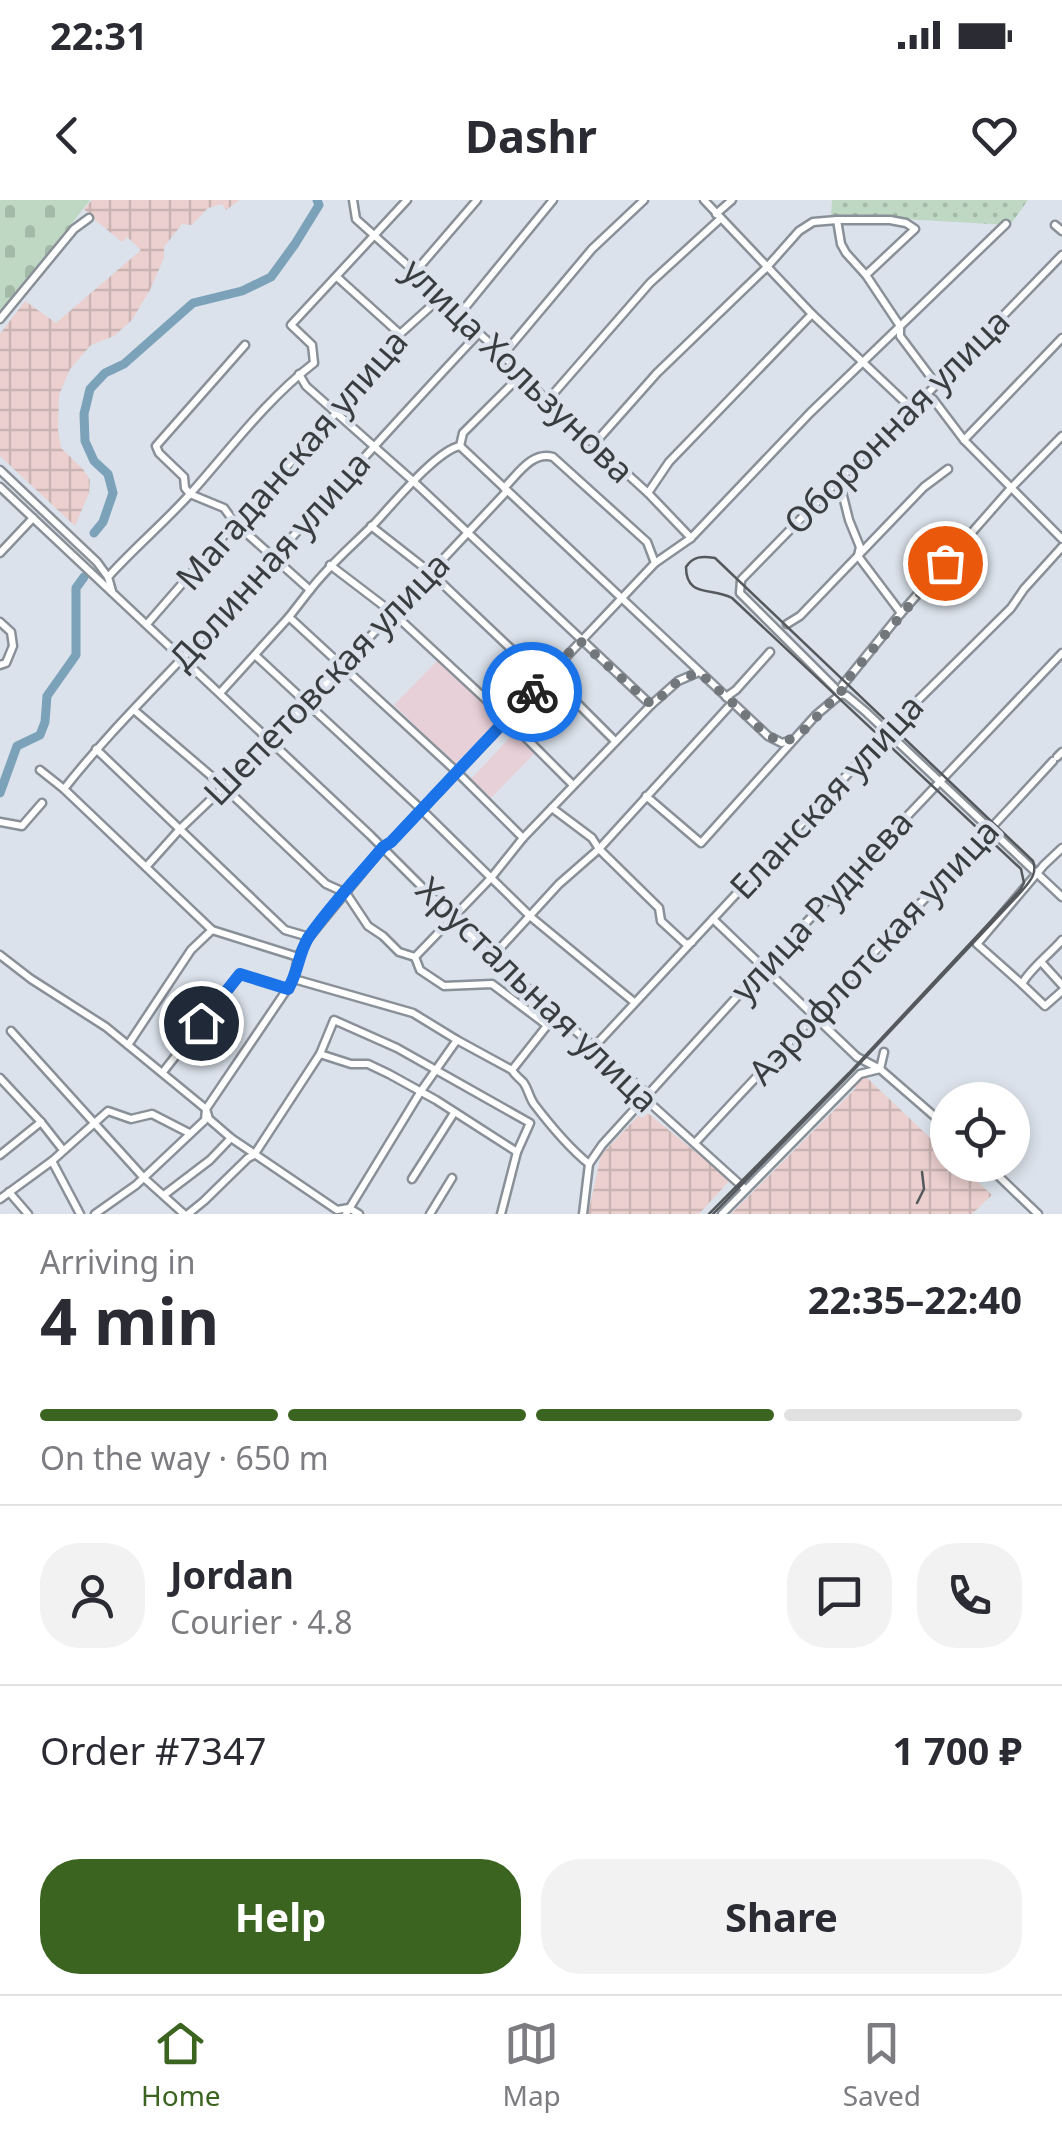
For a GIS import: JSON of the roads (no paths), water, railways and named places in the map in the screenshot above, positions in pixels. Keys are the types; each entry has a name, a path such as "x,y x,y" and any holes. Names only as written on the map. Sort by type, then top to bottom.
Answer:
{"street":[{"name":"улица Хользунова","path":"353,200 356,218 691,538"},
{"path":"108,577 190,494 284,387 314,363 312,345 291,324 407,200"},
{"path":"416,272 478,200"},
{"path":"459,314 553,200"},
{"path":"503,355 592,249 644,200"},
{"path":"704,200 812,314 910,406"},
{"path":"547,401 650,283 732,200"},
{"path":"0,319 74,229 89,218"},
{"path":"837,220 846,253 866,275 900,326 900,336 936,384"},
{"path":"594,444 656,374 799,231 813,222 890,220 915,229 866,275"},
{"path":"94,1214 129,1191 205,1120 206,1109 294,980 298,957 309,938 383,847 654,563 691,538 810,412 1006,224"},
{"name":"Оборонная улица","path":"841,694 740,593 742,580 1062,256"},
{"path":"337,277 400,334"},
{"name":"Магаданская улица","path":"147,624 337,412 400,334 440,298"},
{"path":"648,493 669,462 812,314"},
{"name":"Долинная улица","path":"64,789 96,748 478,334"},
{"path":"964,440 1062,338"},
{"path":"245,345 156,446 184,477 190,494 224,508 310,590"},
{"path":"299,374 306,386 652,705"},
{"path":"460,446 463,433 521,374"},
{"path":"924,395 932,399 964,440 1062,540"},
{"path":"646,796 701,843 816,715 841,694 842,686 901,614 1062,436"},
{"path":"220,693 330,565 450,448 460,446"},
{"path":"460,446 768,736 782,742 795,739"},
{"name":"Шепетовская улица","path":"146,868 393,614 531,460 545,454 553,457 647,542 654,563"},
{"path":"786,624 800,616 924,487 948,469"},
{"name":"Хрустальная улица","path":"0,470 82,547 108,577 113,592"},
{"path":"839,479 860,547 858,556 901,614"},
{"name":"Хрустальная улица","path":"0,487 383,847 492,957 648,1094 651,1104 745,1189"},
{"path":"0,552 33,518"},
{"path":"371,526 431,573 616,742"},
{"name":"Еланская улица","path":"593,1048 886,733 1011,608 1062,540"},
{"path":"330,565 393,614 573,785"},
{"path":"289,617 524,838"},
{"path":"0,622 11,632 13,646 6,664 0,665"},
{"path":"492,957 559,884 599,850 770,652"},
{"name":"улица Руднева","path":"588,1164 764,966 1062,653"},
{"path":"255,655 531,917 634,1002"},
{"path":"414,957 652,705 678,681 699,672"},
{"path":"841,694 1062,896"},
{"path":"134,710 224,787 326,884 346,893 368,926 399,952 414,957 420,970 444,986 492,984 548,1026"},
{"path":"96,748 284,930 309,938"},
{"name":"Аэрофлотская улица","path":"695,1143 1058,757"},
{"path":"40,770 212,930 298,957"},
{"path":"0,822 22,826 42,803"},
{"path":"552,808 592,838 599,850 659,908 662,920 686,944 693,941"},
{"path":"1042,963 1062,988 1045,1006 977,944 1062,848"},
{"path":"713,919 857,1057 880,1068 930,1112"},
{"path":"128,1045 192,950 212,930"},
{"path":"1022,984 1062,940"},
{"path":"0,955 128,1045 206,1109 209,1119 254,1155 337,1210 359,1214"},
{"path":"162,1072 240,974 288,989"},
{"path":"294,980 414,1013 512,1070 524,1083 531,1101 569,1148 588,1164 582,1214"},
{"path":"512,1070 558,1013"},
{"path":"10,1031 144,1178 186,1214 254,1155 320,1054 334,1020 397,1048 530,1123 517,1152 500,1214"},
{"path":"347,1211 456,1040"},
{"path":"880,1068 884,1052"},
{"path":"320,1054 351,1064 368,1064 517,1152"},
{"path":"722,1214 860,1074 880,1068"},
{"path":"0,1078 63,1150"},
{"path":"0,1200 108,1111 131,1119 152,1114 189,1133"},
{"path":"412,1180 454,1113"},
{"path":"0,1155 41,1122"},
{"path":"164,1196 232,1138"},
{"path":"52,1161 80,1214"},
{"path":"430,1214 452,1178"},
{"path":"1005,1182 1038,1214"},
{"path":"10,1192 28,1214"}],"waterway":[{"path":"94,533 103,522 113,493 108,474 94,461 85,441 84,414 90,389 193,303 242,291 271,277 319,205 317,200"},
{"path":"0,793 17,746 40,735 47,696 76,655 76,588 84,577"}],"tram line":[{"path":"709,1214 849,1073 1024,883 1021,869 732,598 695,588 690,583 686,567 695,559 706,557 715,558 1033,861 1034,870 1021,892 850,1074 713,1214"},
{"path":"917,1203 924,1189 922,1172"}]}
